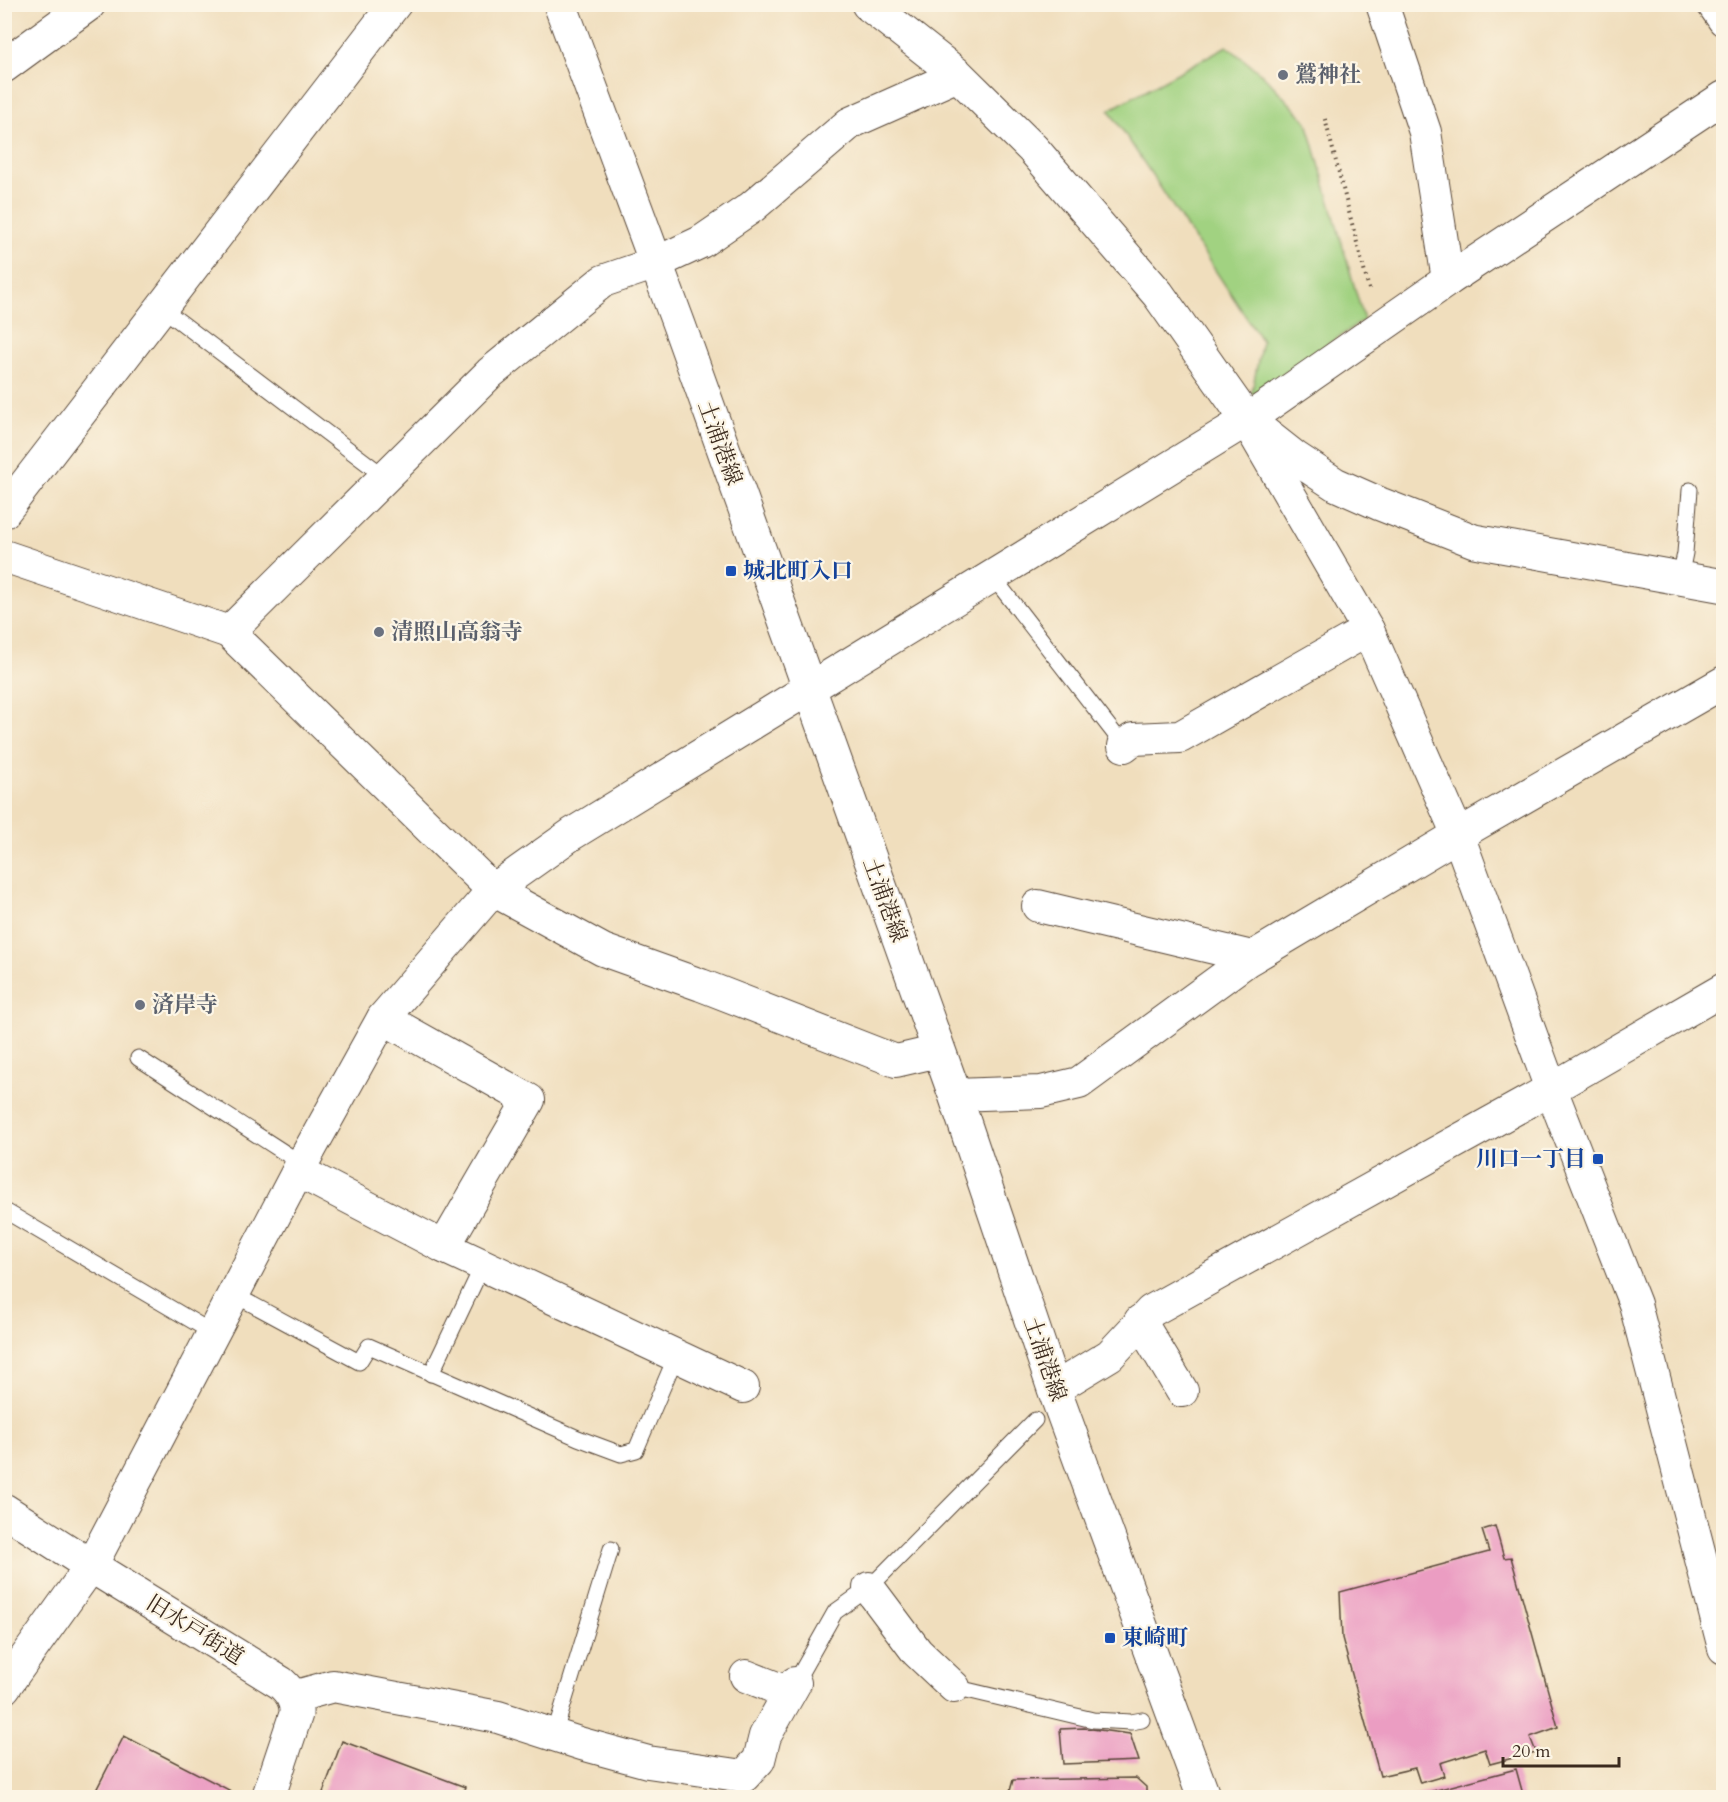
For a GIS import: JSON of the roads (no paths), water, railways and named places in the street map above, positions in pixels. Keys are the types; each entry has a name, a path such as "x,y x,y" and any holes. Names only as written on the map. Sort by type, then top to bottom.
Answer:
{"main road":[{"path":"4,66 89,4"},
{"name":"土浦港線","path":"560,4 656,263 955,1095 1054,1389 1204,1797"},
{"path":"868,4 958,75 1034,149 1158,294 1247,420 1294,457 1335,484 1474,541 1724,586"},
{"name":"旧水戸街道","path":"4,1510 281,1683 293,1697"},
{"path":"268,1797 296,1714 297,1705 293,1697"}],"street":[{"path":"4,512 395,4"},
{"path":"1382,4 1425,132 1448,280"},
{"path":"1713,4 1724,20"},
{"path":"228,632 490,374 603,281 656,263 701,242 752,207 850,123 958,75"},
{"path":"4,1688 91,1566 300,1168 383,1018 493,890 572,834 1247,420 1448,280 1724,97"},
{"path":"1247,420 1368,630 1458,835 1551,1089 1635,1304 1724,1648"},
{"path":"4,556 228,632 493,890 603,950 701,985 896,1061 939,1051"},
{"path":"1124,746 1133,739 1180,737 1368,630"},
{"path":"955,1095 1041,1092 1079,1083 1252,957 1724,682"},
{"path":"1038,906 1252,957"},
{"path":"1054,1389 1110,1355 1151,1311 1551,1089 1724,989"},
{"path":"383,1018 529,1100 444,1247"},
{"path":"300,1168 444,1247 743,1387"},
{"path":"1140,1321 1182,1391"},
{"path":"869,1588 917,1652 954,1687"},
{"path":"293,1697 333,1686 498,1717 648,1762 744,1776 759,1760 765,1736 792,1688 746,1676"}],"lane":[{"path":"162,308 385,477"},
{"path":"1680,578 1685,553 1690,490"},
{"path":"993,577 1124,746"},
{"path":"138,1058 300,1168"},
{"path":"7,1212 213,1333"},
{"path":"431,1374 483,1265"},
{"path":"233,1294 359,1362 369,1346 578,1438 621,1454 636,1450 676,1356"},
{"path":"792,1688 835,1612 869,1588 1035,1420"},
{"path":"554,1735 611,1549"},
{"path":"954,1687 1093,1720 1131,1722 1142,1720"}],"place":[{"name":"鷲神社","path":"1283,75"},
{"name":"城北町入口","path":"731,571"},
{"name":"清照山高翁寺","path":"379,632"},
{"name":"済岸寺","path":"140,1005"},
{"name":"川口一丁目","path":"1598,1159"},
{"name":"東崎町","path":"1110,1638"}]}
